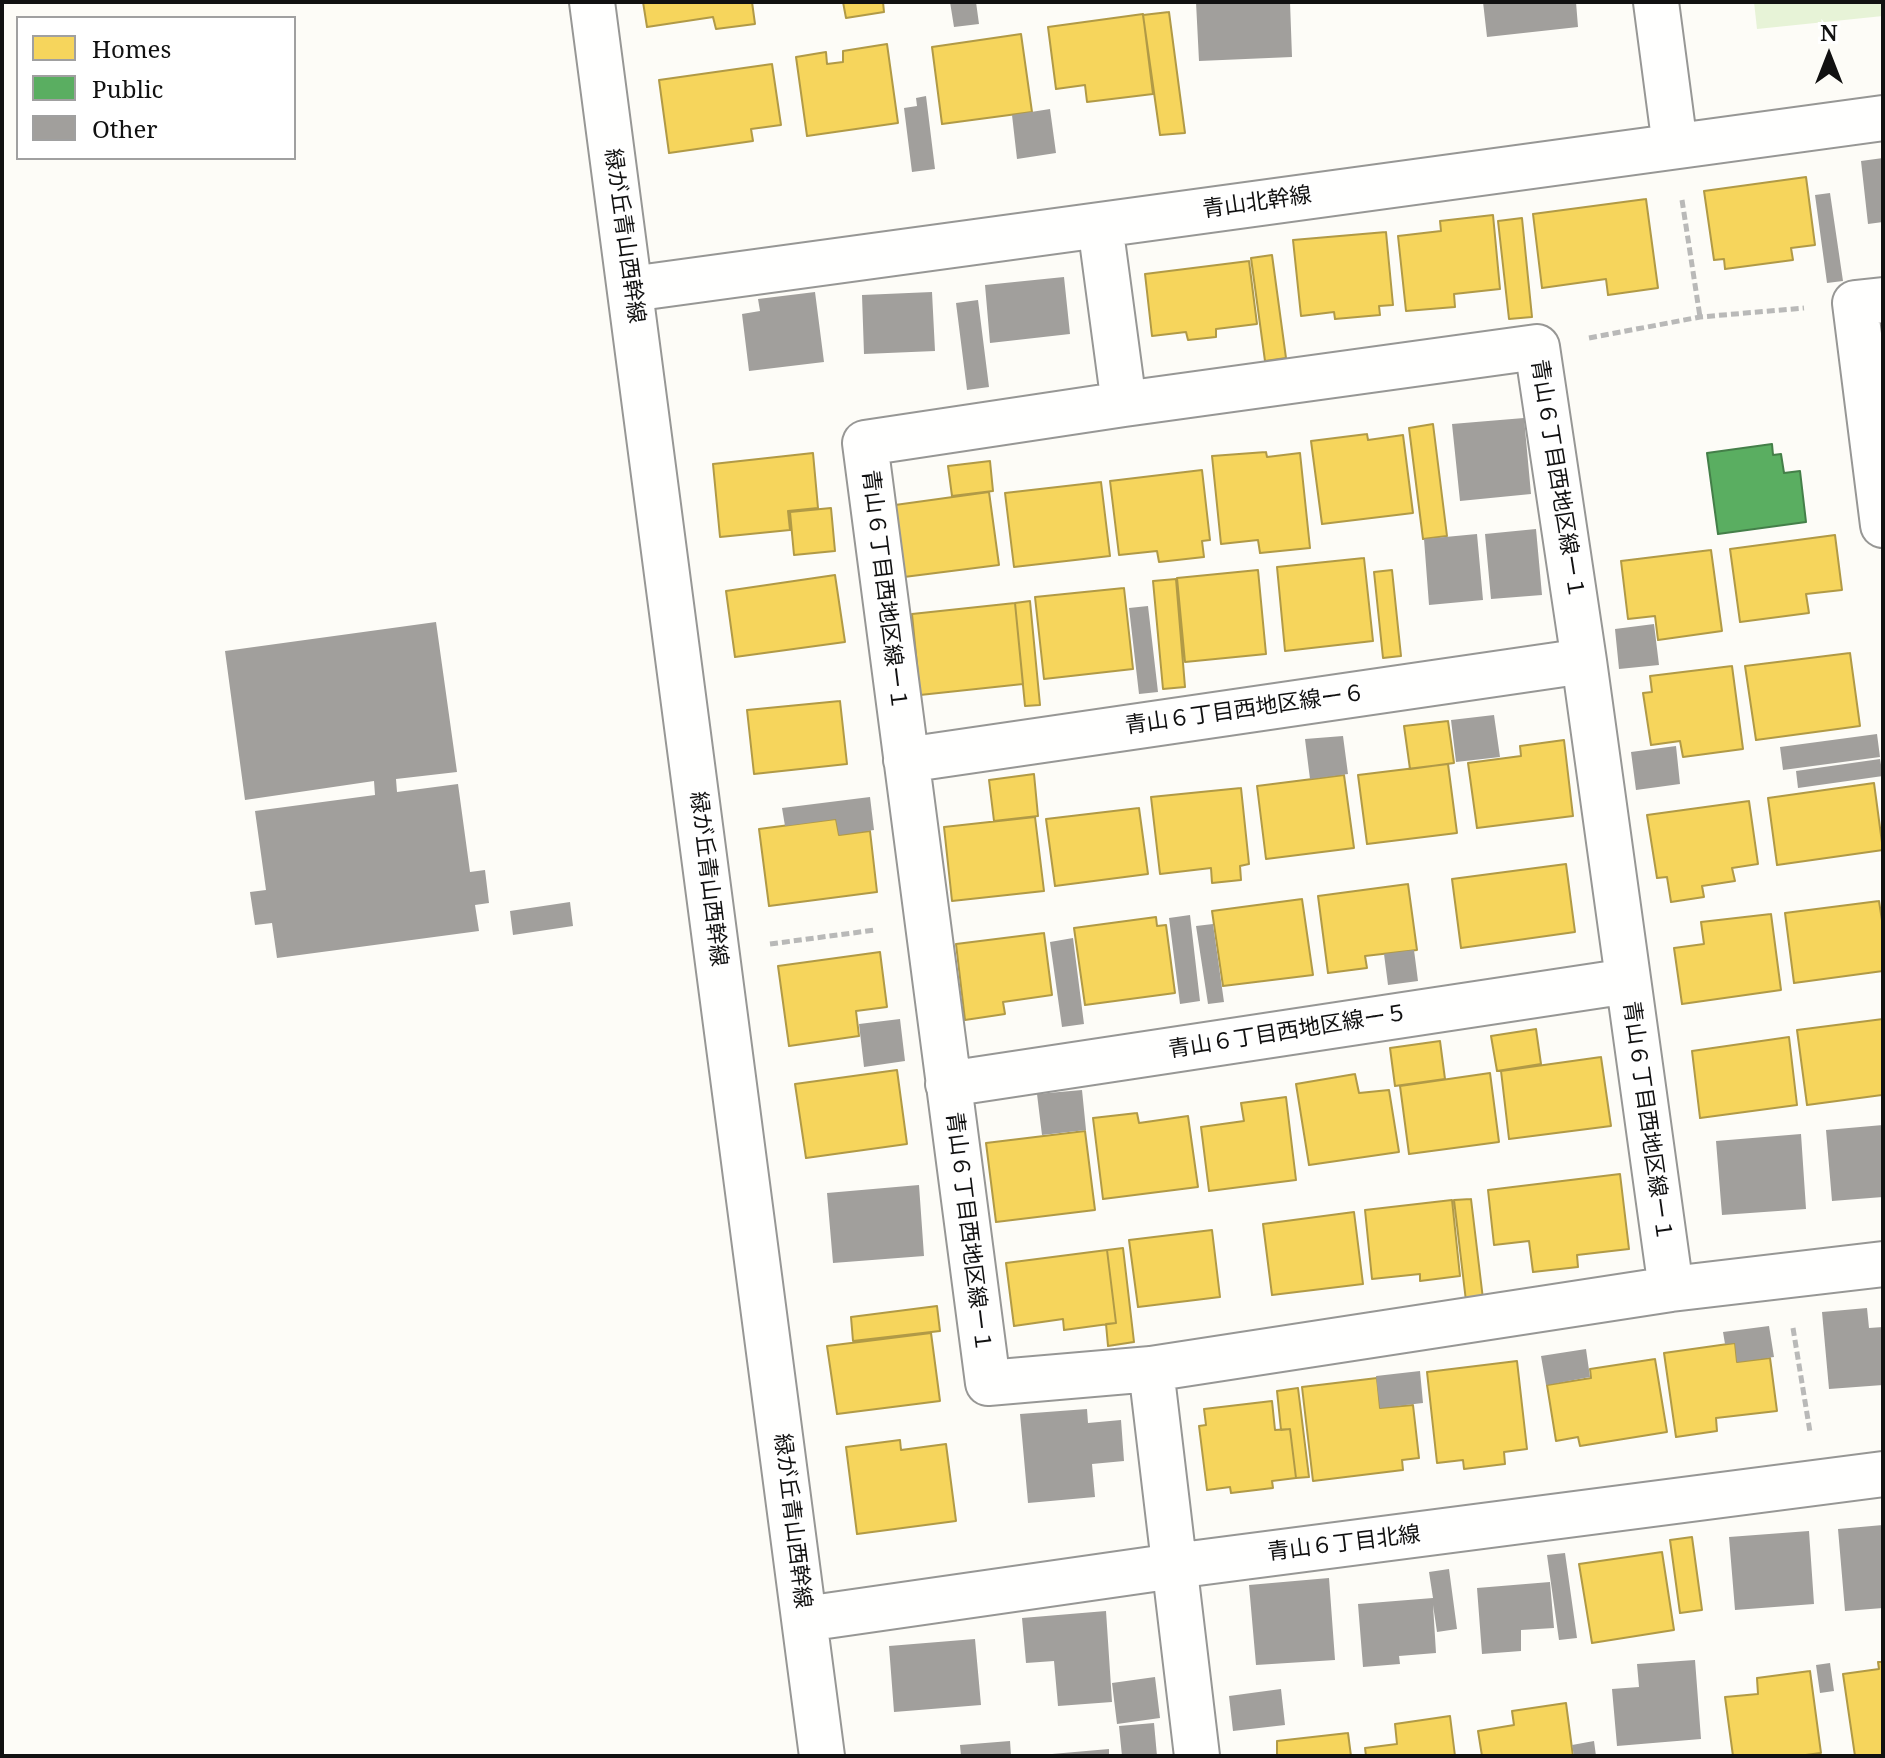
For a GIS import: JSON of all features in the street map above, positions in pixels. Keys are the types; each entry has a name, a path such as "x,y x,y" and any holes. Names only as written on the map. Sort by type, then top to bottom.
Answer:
{"street":[{"name":"緑が丘青山西幹線","path":"592,2 822,1756"},
{"path":"1656,2 1675,146"},
{"name":"青山北幹線","path":"631,289 1883,118"},
{"path":"1100,225 1124,404"},
{"path":"1869,302 1883,525"},
{"name":"青山６丁目西地区線ー１","path":"1671,1289 1537,347 865,443 988,1383 1151,1369 1671,1289 1883,1264"},
{"name":"青山６丁目西地区線ー６","path":"906,760 1584,661"},
{"name":"青山６丁目西地区線ー５","path":"948,1084 1628,981"},
{"path":"1151,1369 1197,1756"},
{"name":"青山６丁目北線","path":"805,1619 1174,1566 1883,1474"}],"path":[{"path":"1675,146 1700,317"},
{"path":"1537,347 1700,317 1869,302"},
{"path":"717,950 928,923"},
{"path":"1785,1275 1818,1483"}],"green space":[{"path":"1754,2 1883,2 1883,16 1757,29"}],"building: Homes":[{"path":"643,2 752,2 755,24 716,29 713,17 647,27"},
{"path":"843,2 883,2 884,12 846,18"},
{"path":"1169,12 1185,133 1160,135 1143,15"},
{"path":"1143,14 1153,94 1087,102 1085,85 1056,89 1048,27"},
{"path":"1021,34 1032,112 942,124 932,47"},
{"path":"887,44 898,123 807,136 796,57 826,52 827,64 843,62 843,51"},
{"path":"772,64 781,125 751,129 753,141 669,153 659,80"},
{"path":"1806,177 1815,245 1791,248 1793,260 1725,269 1724,259 1714,260 1704,191"},
{"path":"1646,199 1658,288 1608,295 1606,279 1542,288 1533,214"},
{"path":"1493,215 1500,289 1454,294 1455,307 1406,311 1398,236 1441,231 1440,221"},
{"path":"1522,218 1532,317 1509,319 1498,221"},
{"path":"1386,232 1393,305 1379,306 1380,315 1335,319 1334,312 1301,316 1293,240"},
{"path":"1272,255 1286,358 1265,361 1251,258"},
{"path":"1249,261 1257,324 1216,329 1216,337 1188,340 1186,332 1152,336 1145,274"},
{"path":"1433,424 1447,536 1423,539 1409,428"},
{"path":"1367,434 1368,440 1403,435 1413,513 1322,524 1311,441"},
{"path":"1266,452 1267,457 1300,453 1310,548 1260,553 1258,540 1221,544 1212,456"},
{"path":"813,453 818,508 788,511 790,530 720,537 713,464"},
{"path":"990,461 993,491 952,496 948,466"},
{"path":"1202,470 1210,540 1202,541 1204,557 1159,562 1157,551 1119,555 1110,481"},
{"path":"1101,482 1110,556 1014,567 1005,493"},
{"path":"989,492 999,565 904,577 895,505"},
{"path":"831,508 835,551 794,555 790,512"},
{"path":"1835,535 1842,590 1806,594 1809,613 1740,622 1730,549"},
{"path":"1711,550 1722,631 1658,640 1655,616 1628,619 1621,561"},
{"path":"1364,558 1373,641 1285,651 1277,567"},
{"path":"1258,570 1266,654 1185,662 1177,578"},
{"path":"1392,570 1401,656 1383,658 1374,572"},
{"path":"835,575 845,642 735,657 726,591"},
{"path":"1176,579 1185,687 1163,689 1153,581"},
{"path":"1124,588 1133,669 1044,679 1035,597"},
{"path":"1030,601 1040,705 1025,706 1015,603"},
{"path":"1015,603 1023,684 920,695 912,614"},
{"path":"1850,653 1860,726 1756,740 1745,666"},
{"path":"1732,666 1743,749 1683,757 1680,741 1651,745 1643,693 1652,692 1650,676"},
{"path":"840,701 847,764 754,774 747,710"},
{"path":"1448,721 1454,763 1410,769 1404,726"},
{"path":"1564,740 1573,816 1477,828 1468,763 1521,756 1520,746"},
{"path":"1448,764 1457,833 1367,844 1358,775"},
{"path":"1034,774 1038,816 994,821 989,780"},
{"path":"1344,775 1354,848 1266,859 1257,786"},
{"path":"1874,783 1883,850 1777,865 1768,798"},
{"path":"1241,788 1249,864 1240,866 1241,880 1212,883 1211,868 1160,874 1151,797"},
{"path":"1749,801 1758,864 1732,868 1735,881 1702,886 1704,897 1671,902 1667,877 1657,878 1647,815"},
{"path":"1139,808 1148,874 1055,886 1046,819"},
{"path":"1035,817 1044,891 952,901 944,827"},
{"path":"836,819 839,835 870,831 877,892 769,906 759,829"},
{"path":"1566,864 1575,932 1461,948 1452,879"},
{"path":"1408,884 1417,950 1365,956 1367,968 1328,973 1318,896"},
{"path":"1302,899 1313,975 1223,986 1212,911"},
{"path":"1879,901 1883,927 1883,971 1794,983 1785,913"},
{"path":"1771,914 1781,990 1682,1004 1674,948 1704,944 1701,922"},
{"path":"1156,917 1157,926 1166,925 1175,993 1085,1005 1074,928"},
{"path":"1044,933 1052,995 1003,1002 1005,1014 965,1020 956,944"},
{"path":"880,952 887,1007 856,1011 859,1036 789,1046 778,966"},
{"path":"1883,1019 1882,1095 1807,1105 1797,1030"},
{"path":"1536,1029 1541,1064 1497,1071 1491,1036"},
{"path":"1789,1037 1797,1105 1700,1118 1692,1051"},
{"path":"1440,1041 1445,1079 1395,1086 1390,1048"},
{"path":"1601,1057 1611,1126 1509,1139 1501,1071"},
{"path":"897,1070 907,1144 806,1158 795,1084"},
{"path":"1490,1073 1499,1142 1409,1154 1400,1086"},
{"path":"1355,1074 1359,1093 1389,1090 1399,1152 1309,1165 1296,1084"},
{"path":"1286,1097 1296,1180 1209,1191 1201,1127 1244,1121 1241,1103"},
{"path":"1137,1113 1139,1123 1188,1116 1198,1187 1103,1199 1093,1118"},
{"path":"1085,1131 1095,1210 996,1222 986,1143"},
{"path":"1620,1174 1629,1249 1577,1255 1578,1267 1533,1272 1529,1241 1494,1245 1488,1190"},
{"path":"1471,1199 1483,1299 1466,1301 1454,1200"},
{"path":"1452,1200 1460,1276 1420,1281 1420,1274 1372,1279 1365,1210"},
{"path":"1354,1212 1363,1284 1272,1295 1263,1224"},
{"path":"1212,1230 1220,1297 1138,1307 1129,1240"},
{"path":"1123,1248 1134,1342 1108,1346 1106,1324 1116,1323 1107,1250"},
{"path":"1107,1250 1116,1323 1064,1330 1063,1319 1014,1326 1006,1263"},
{"path":"937,1306 940,1331 853,1341 851,1317"},
{"path":"931,1333 940,1401 837,1414 827,1346"},
{"path":"1735,1343 1737,1362 1770,1358 1777,1411 1716,1418 1717,1431 1676,1437 1664,1353"},
{"path":"1655,1359 1667,1432 1580,1446 1578,1437 1556,1441 1547,1385 1591,1378 1590,1369"},
{"path":"1517,1361 1527,1449 1504,1452 1505,1464 1464,1469 1463,1460 1437,1463 1427,1372"},
{"path":"1377,1378 1380,1408 1413,1405 1419,1458 1402,1460 1403,1470 1313,1481 1302,1387"},
{"path":"1298,1388 1309,1477 1296,1478 1290,1429 1281,1430 1277,1391"},
{"path":"1272,1401 1275,1430 1290,1429 1296,1478 1272,1481 1273,1488 1231,1493 1230,1487 1207,1490 1199,1426 1206,1425 1204,1409"},
{"path":"900,1440 901,1450 946,1444 956,1521 857,1534 846,1447"},
{"path":"1692,1537 1702,1610 1680,1613 1670,1540"},
{"path":"1662,1552 1674,1630 1592,1643 1579,1564"},
{"path":"1878,1662 1883,1662 1883,1756 1855,1756 1843,1674 1879,1669"},
{"path":"1810,1671 1821,1753 1733,1756 1725,1697 1758,1694 1757,1678"},
{"path":"1566,1703 1573,1756 1482,1756 1478,1731 1514,1725 1512,1711"},
{"path":"1450,1716 1455,1756 1366,1756 1365,1748 1397,1744 1395,1724"},
{"path":"1348,1733 1351,1756 1277,1756 1277,1741"}],"building: Public":[{"path":"1772,444 1773,455 1781,454 1784,473 1800,471 1806,522 1718,534 1707,453"}],"building: Other":[{"path":"950,2 976,2 979,24 954,27"},
{"path":"1196,2 1290,2 1292,57 1199,61"},
{"path":"1483,2 1576,2 1578,27 1487,37"},
{"path":"926,96 935,169 912,172 904,108 917,106 916,98"},
{"path":"1050,109 1056,153 1017,159 1012,115"},
{"path":"1883,158 1883,222 1868,224 1861,161"},
{"path":"1830,193 1843,281 1827,283 1815,195"},
{"path":"1064,277 1070,334 990,343 985,285"},
{"path":"815,292 824,362 749,371 742,314 760,311 758,299"},
{"path":"932,292 935,351 864,354 862,295"},
{"path":"978,300 989,387 967,390 956,303"},
{"path":"1524,418 1531,494 1460,501 1452,424"},
{"path":"1536,529 1542,595 1491,599 1485,534"},
{"path":"1477,534 1483,600 1429,605 1424,539"},
{"path":"1148,606 1158,692 1139,694 1129,608"},
{"path":"436,622 457,772 396,779 397,792 458,784 470,872 485,870 489,903 475,905 479,931 277,958 272,923 255,925 250,892 266,890 255,811 375,795 374,781 245,800 225,651"},
{"path":"1654,624 1659,665 1619,669 1615,629"},
{"path":"1494,715 1500,757 1456,762 1451,720"},
{"path":"1877,734 1880,757 1783,770 1780,747"},
{"path":"1343,736 1348,774 1310,779 1305,739"},
{"path":"1676,746 1680,784 1636,790 1631,752"},
{"path":"1880,759 1883,776 1798,788 1796,771"},
{"path":"870,797 874,830 839,835 836,819 785,826 782,808"},
{"path":"570,902 573,926 513,935 510,911"},
{"path":"1190,915 1200,1001 1180,1004 1169,918"},
{"path":"1213,924 1224,1002 1208,1004 1196,926"},
{"path":"1073,938 1084,1024 1062,1027 1050,942"},
{"path":"1414,950 1418,981 1388,985 1384,954"},
{"path":"900,1019 905,1061 864,1067 859,1024"},
{"path":"1082,1090 1086,1130 1042,1135 1037,1094"},
{"path":"1883,1125 1883,1197 1832,1201 1826,1130"},
{"path":"1801,1134 1806,1209 1722,1215 1716,1141"},
{"path":"919,1185 924,1256 833,1263 827,1193"},
{"path":"1867,1308 1869,1328 1883,1327 1883,1385 1829,1389 1822,1312"},
{"path":"1769,1326 1774,1357 1737,1362 1735,1343 1725,1344 1723,1332"},
{"path":"1586,1349 1590,1377 1546,1385 1541,1356"},
{"path":"1420,1371 1423,1403 1380,1408 1376,1376"},
{"path":"1087,1409 1088,1423 1121,1420 1124,1461 1092,1464 1095,1497 1028,1503 1020,1414"},
{"path":"1883,1525 1883,1608 1845,1611 1838,1529"},
{"path":"1809,1531 1814,1604 1735,1610 1729,1537"},
{"path":"1565,1553 1577,1638 1559,1640 1547,1555"},
{"path":"1449,1569 1457,1629 1437,1632 1433,1605 1436,1653 1399,1656 1400,1664 1363,1667 1358,1604 1433,1598 1429,1572"},
{"path":"1329,1578 1335,1660 1256,1665 1249,1585"},
{"path":"1550,1582 1554,1628 1521,1630 1521,1651 1482,1654 1477,1588"},
{"path":"1106,1611 1112,1702 1058,1706 1054,1661 1026,1663 1022,1618"},
{"path":"975,1639 981,1705 894,1712 889,1646"},
{"path":"1695,1660 1701,1739 1617,1746 1612,1689 1639,1687 1637,1664"},
{"path":"1830,1663 1834,1691 1820,1693 1816,1665"},
{"path":"1155,1677 1160,1718 1117,1724 1112,1683"},
{"path":"1281,1689 1285,1725 1233,1731 1229,1696"},
{"path":"1154,1723 1157,1756 1122,1756 1119,1726"},
{"path":"1010,1741 1011,1756 961,1756 960,1745"},
{"path":"1594,1741 1596,1756 1574,1756 1572,1745"},
{"path":"1109,1749 1109,1756 1052,1756 1052,1754"}]}
